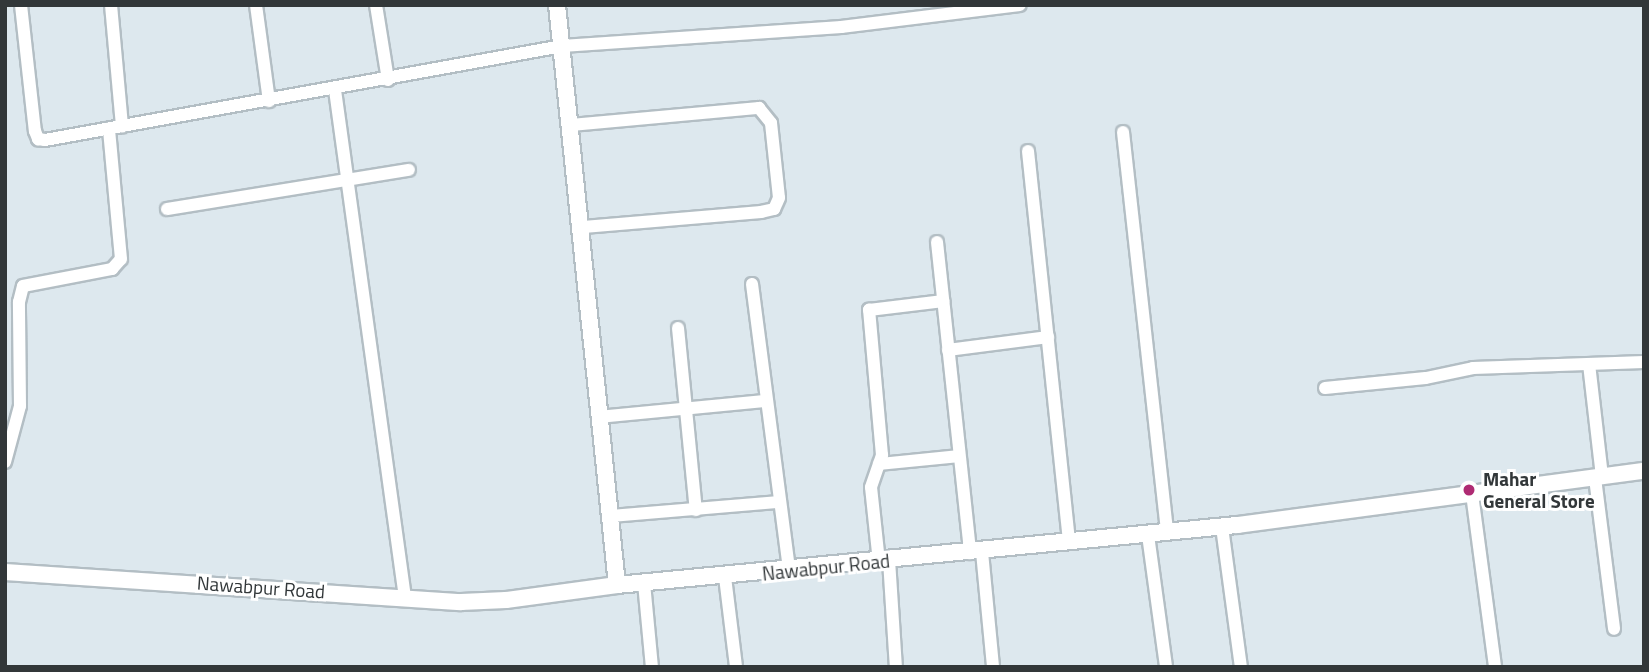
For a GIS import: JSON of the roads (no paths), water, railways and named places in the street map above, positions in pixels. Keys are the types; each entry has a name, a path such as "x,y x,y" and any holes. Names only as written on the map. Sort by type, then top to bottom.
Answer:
{"street":[{"path":"21,5 38,139 335,90 562,46 841,27 1020,5"},
{"path":"5,462 20,406 19,302 23,286 113,269 121,259 111,5"},
{"path":"256,5 269,101"},
{"path":"376,5 388,80"},
{"path":"557,5 617,584"},
{"path":"335,90 405,598"},
{"path":"570,125 759,108 771,123 779,198 774,209 581,227"},
{"path":"1123,132 1167,533"},
{"path":"1028,151 1069,543"},
{"path":"167,209 409,170"},
{"path":"937,242 959,456 993,667"},
{"path":"752,284 789,569"},
{"path":"897,667 884,561 871,487 882,455 869,310 943,301"},
{"path":"678,328 696,510"},
{"path":"948,350 1048,337"},
{"path":"1325,388 1426,379 1474,368 1644,362"},
{"path":"1589,364 1614,629"},
{"path":"599,417 766,401"},
{"path":"879,464 959,456"},
{"name":"Nawabpur Road","path":"5,572 405,598 506,600 617,584 725,577 1222,527 1644,471"},
{"path":"1472,494 1495,667"},
{"path":"611,516 779,502"},
{"path":"1222,527 1241,667"},
{"path":"1148,535 1166,667"},
{"path":"725,577 736,667"},
{"path":"643,583 652,667"}],"place":[{"name":"Mahar General Store","path":"1469,490"}]}
